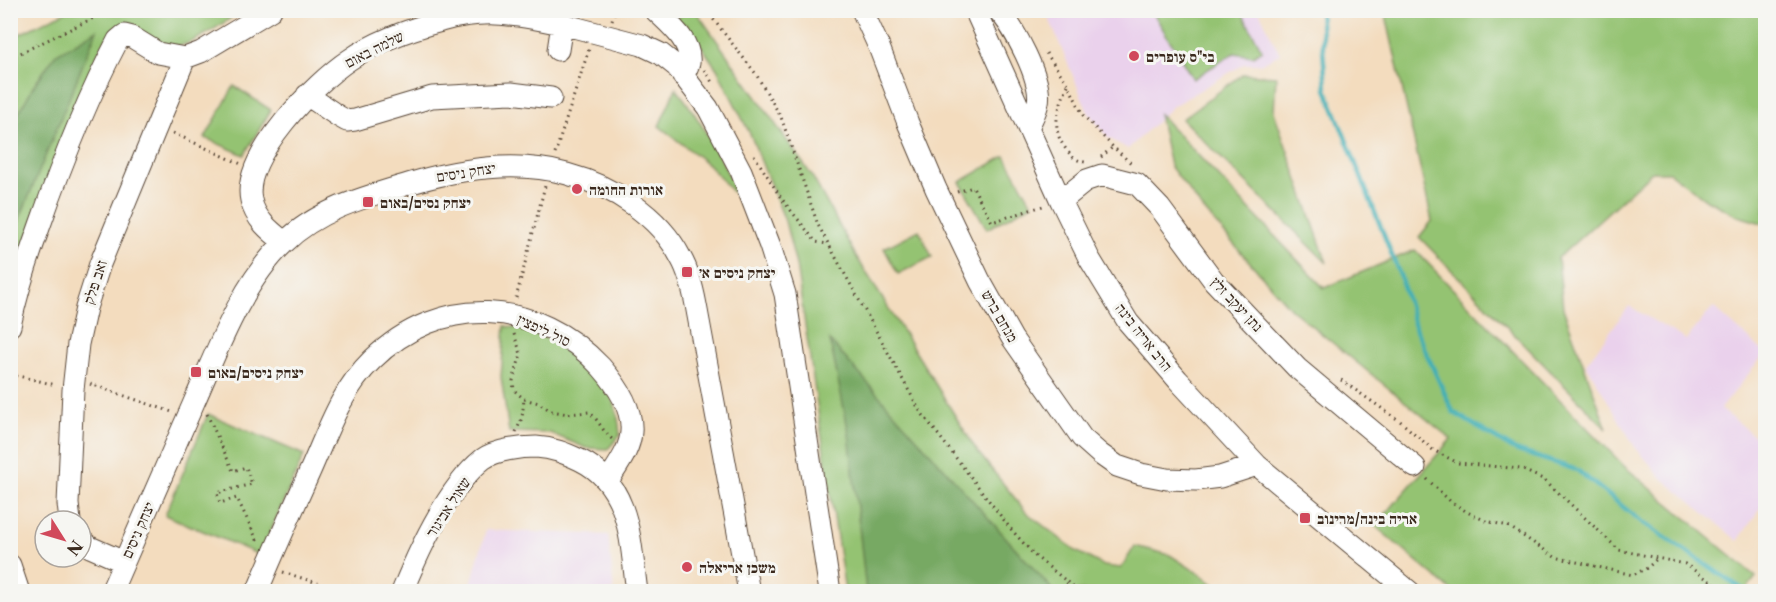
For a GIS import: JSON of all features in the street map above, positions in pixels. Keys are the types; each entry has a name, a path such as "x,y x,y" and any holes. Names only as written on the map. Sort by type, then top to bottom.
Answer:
{"street":[{"path":"10,326 30,253 49,199 72,140 118,40 124,35 132,37 158,53 185,58 201,52 271,10"},
{"path":"654,10 682,38 688,51 693,73"},
{"name":"מנחם ברש","path":"862,10 879,46 908,123 980,281 1012,338 1082,438 1117,465 1141,474 1167,479 1196,480 1220,477 1257,465"},
{"name":"הרב אריה בינה","path":"975,10 1061,201 1089,258 1128,322 1257,465 1410,591"},
{"path":"998,10 1007,19 1034,73 1039,101 1028,128"},
{"name":"שלמה באום","path":"284,242 266,228 258,218 251,203 250,193 255,170 278,130 322,80 351,58 410,31 442,21 491,13 514,14 642,45 661,54 676,66 693,73 708,108 741,171 770,246 785,294 830,591"},
{"path":"558,50 562,24"},
{"name":"זאב פלק","path":"69,509 73,384 78,344 86,308 100,264 185,58"},
{"path":"307,95 346,120 355,120 432,97 511,93 551,98"},
{"name":"יצחק ניסים","path":"111,591 236,313 259,275 284,242 324,213 347,204 438,175 501,166 550,169 594,184 638,208 669,238 681,258 691,282 750,591"},
{"name":"נתן יעקב זלץ","path":"1061,201 1087,180 1102,175 1137,184 1160,208 1214,280 1297,368 1415,467"},
{"name":"סול ליפצין","path":"257,591 346,393 370,361 403,335 441,318 478,311 512,314 533,321 571,341 590,356 608,375 620,393 628,414 631,431 626,449 608,481"},
{"name":"שאול אביגור","path":"402,591 419,553 458,486 473,468 486,457 531,447 551,448 591,465 608,481 619,496 624,510 637,591"},
{"path":"93,548 124,562"},
{"path":"10,565 19,591"}],"path":[{"path":"10,58 110,10"},
{"path":"706,10 756,74 781,117 792,146 798,173 818,225 920,411 1010,528 1035,556 1080,591"},
{"path":"1042,48 1068,84 1083,115 1113,147 1140,171"},
{"path":"693,73 714,86"},
{"path":"1068,84 1058,111 1056,127 1062,143 1074,159 1092,164"},
{"path":"158,127 255,170"},
{"path":"750,147 781,198 816,242 829,245"},
{"path":"1099,158 1113,147"},
{"path":"954,192 973,187 992,222 1061,201"},
{"path":"512,314 515,341 521,354 513,381 514,390 524,399 539,403 551,411 568,414 588,412 598,420 603,432 626,449"},
{"path":"10,374 73,384 208,415 233,471 246,467 252,484 217,493 220,503 237,498 260,547 270,560 345,591"},
{"path":"1335,376 1400,421 1433,450 1458,463 1521,469 1545,480 1619,550 1685,564 1726,591"},
{"path":"500,453 515,433 522,418 524,399"},
{"path":"1415,467 1450,501 1467,512 1486,521 1508,526 1555,557 1633,575 1647,568 1659,557"},
{"path":"1065,580 1073,591"}],"shaded area":[{"path":"1046,11 1259,11 1280,54 1260,64 1244,64 1173,106 1128,149 1107,137 1088,112"},
{"path":"1629,306 1686,340 1713,307 1765,353 1721,409 1765,445 1765,501 1738,541 1663,479 1635,447 1586,364"},
{"path":"486,530 608,535 614,591 469,591"}],"green space":[{"path":"67,11 242,11 183,45 161,43 122,25 115,29 105,41 89,76 11,304 11,38"},
{"path":"689,11 696,11 812,176 856,256 977,451 1026,512 1076,551 1104,566 1121,568 1135,546 1170,555 1222,591 845,591 796,265 785,221 751,136 717,69 687,25 672,20"},
{"path":"1152,11 1241,11 1262,50 1253,56 1234,53 1193,79"},
{"path":"1385,11 1765,11 1765,224 1738,216 1707,200 1669,172 1652,172 1558,258 1563,308 1607,429 1419,237 1432,221"},
{"path":"97,30 11,240 11,127 33,87 55,55"},
{"path":"1243,74 1276,76 1274,112 1327,263 1182,119"},
{"path":"234,86 271,110 244,155 205,138"},
{"path":"676,88 712,144 742,203 709,165 659,126"},
{"path":"1159,114 1324,288 1415,250 1624,466 1756,577 1744,592 1629,592 1566,586 1528,592 1452,591 1375,526 1451,439 1291,309 1202,208 1170,166"},
{"path":"1005,156 1032,204 987,229 960,182"},
{"path":"919,230 932,257 898,274 884,248"},
{"path":"505,326 533,332 555,343 578,359 598,378 612,398 619,425 620,435 608,449 586,448 550,433 509,432 501,377"},
{"path":"830,341 1053,591 866,591 849,433"},
{"path":"208,414 304,455 260,555 165,515"}],"waterway":[{"path":"1320,10 1326,89 1401,278 1416,330 1453,412 1515,450 1577,470 1642,522 1747,592"}],"place":[{"name":"בי\"ס עופרים","path":"1134,56"},
{"name":"אורות החומה","path":"577,189"},
{"name":"יצחק נסים/באום","path":"368,202"},
{"name":"יצחק ניסים א׳","path":"687,272"},
{"name":"יצחק ניסים/באום","path":"196,372"},
{"name":"אריה בינה/מרינוב","path":"1305,518"},
{"name":"משכן אריאלה","path":"687,567"}]}
